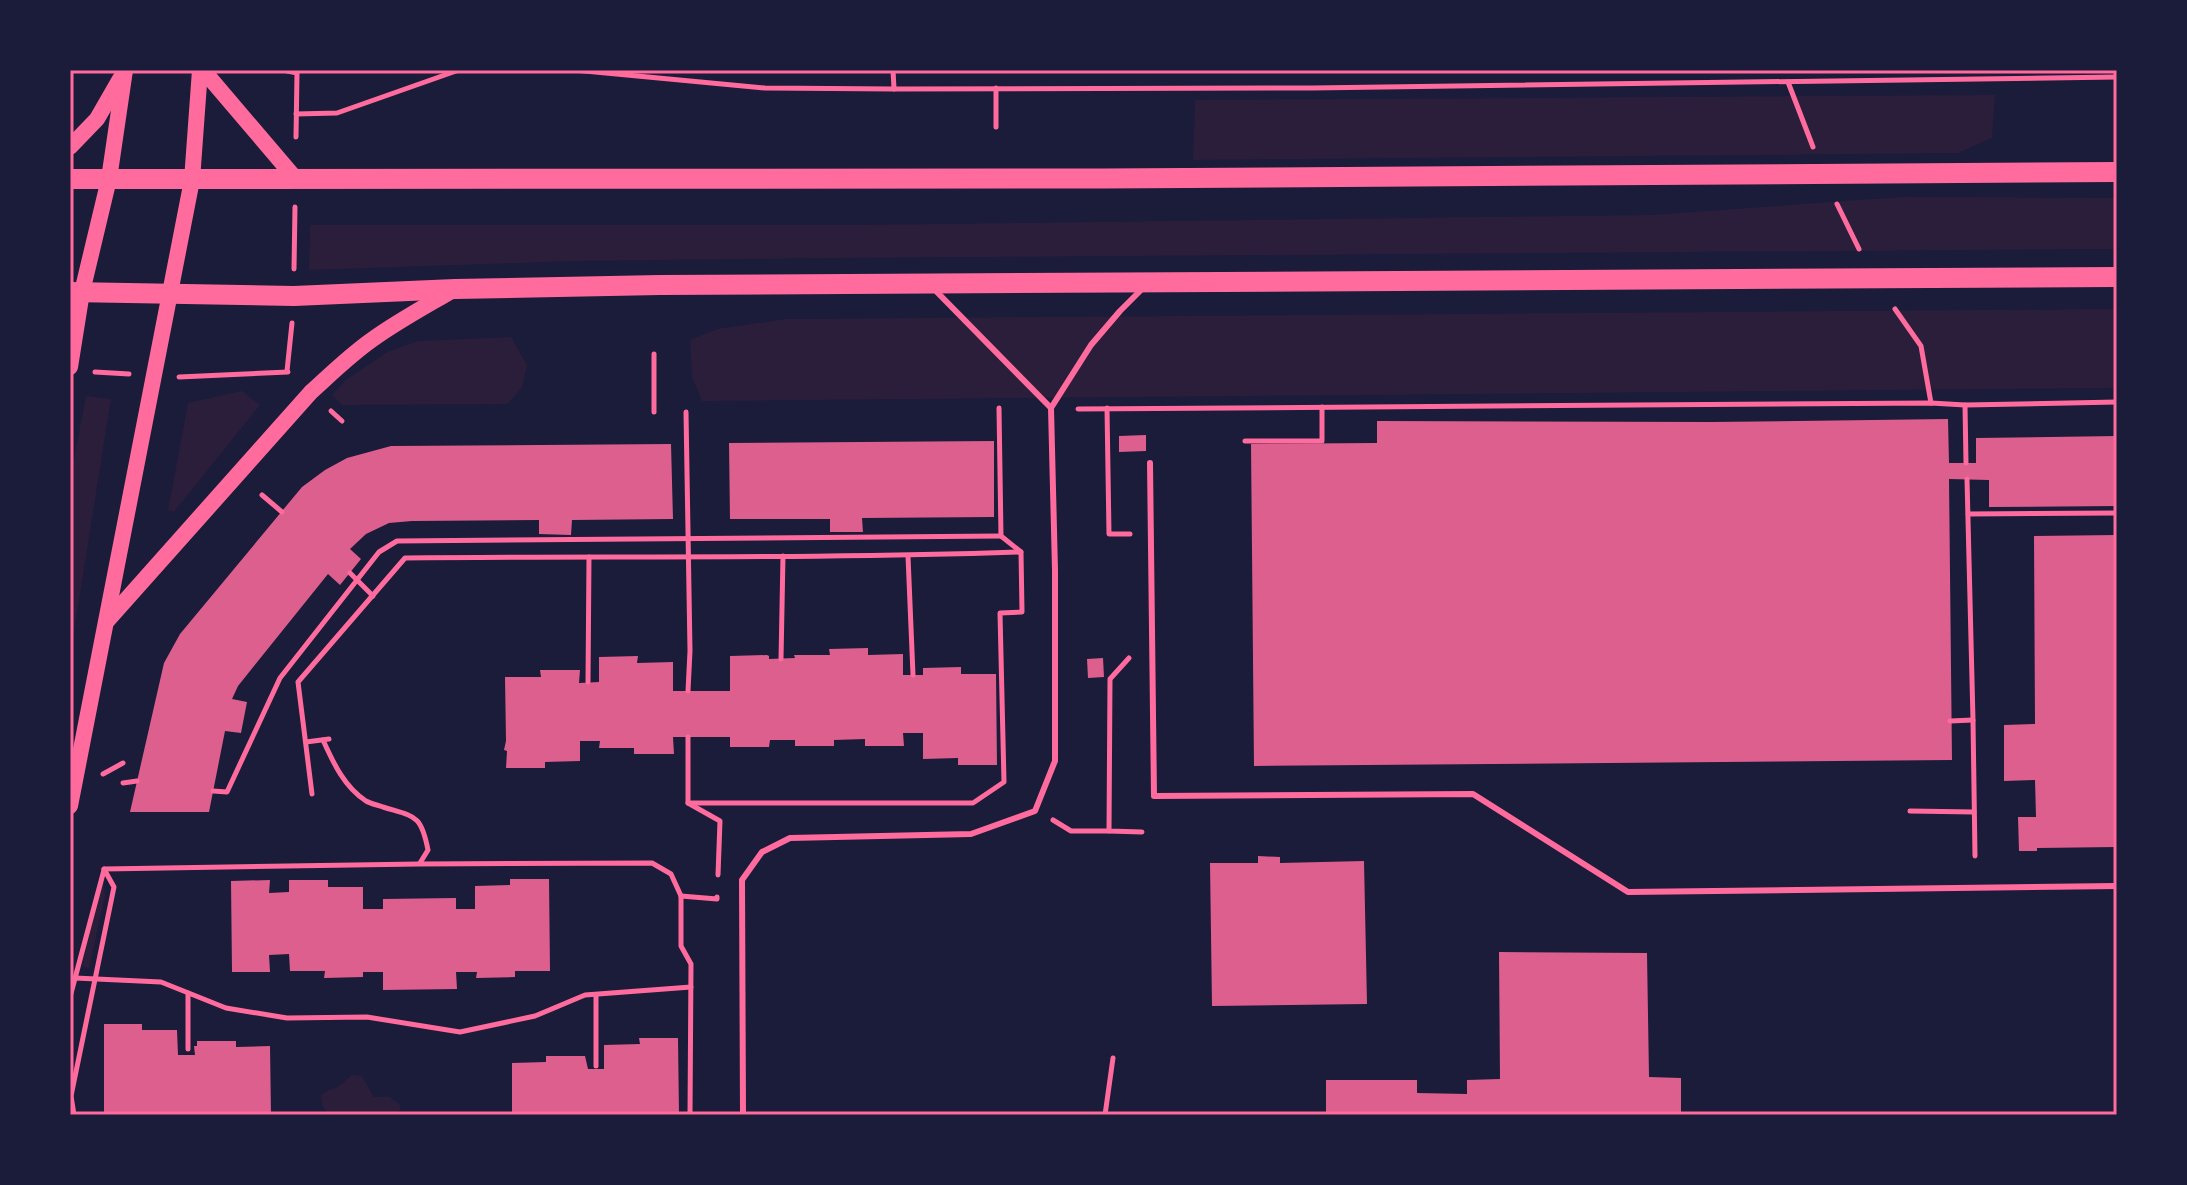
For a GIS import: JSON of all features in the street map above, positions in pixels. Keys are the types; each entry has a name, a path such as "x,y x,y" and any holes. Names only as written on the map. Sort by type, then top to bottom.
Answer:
{"main road":[{"path":"70,147 97,119 125,70"},
{"path":"70,367 76,292 109,179 125,70"},
{"path":"202,70 295,178"},
{"path":"70,806 192,180 202,70"},
{"path":"70,179 528,181 2117,172"},
{"path":"76,292 294,296 660,285 2117,277"},
{"path":"107,621 311,392 372,339 455,289"}],"lane":[{"path":"743,1115 742,880 762,852 790,838 971,834 1035,811 1055,761 1051,408 1091,345 1148,283"},
{"path":"929,284 1051,408"},
{"path":"1150,463 1154,796 1473,794 1628,892 2117,886"}],"path":[{"path":"283,70 297,73"},
{"path":"296,114 337,113 459,70"},
{"path":"574,70 765,88 894,89 1312,88 2117,77"},
{"path":"893,70 894,89"},
{"path":"1788,81 1823,176 1873,277 1921,346 1931,403"},
{"path":"996,88 996,127"},
{"path":"294,225 294,271"},
{"path":"192,377 287,371 292,337"},
{"path":"654,354 654,412"},
{"path":"91,372 117,373"},
{"path":"1077,409 2117,402"},
{"path":"1965,405 1966,463"},
{"path":"1245,441 1322,441 1322,407"},
{"path":"999,408 1001,536"},
{"path":"1107,408 1109,534 1134,534"},
{"path":"686,412 688,691"},
{"path":"1967,479 1975,856"},
{"path":"262,495 282,512"},
{"path":"1968,514 2117,513"},
{"path":"213,791 227,792 280,678 379,552 397,541 1001,536 1021,552"},
{"path":"312,794 298,682 405,558 908,556 1021,552"},
{"path":"688,803 973,803 1004,782 1000,613 1022,612 1021,552"},
{"path":"781,659 783,556"},
{"path":"908,556 913,675"},
{"path":"588,682 589,557"},
{"path":"350,573 373,596"},
{"path":"1109,831 1110,679 1134,653"},
{"path":"1950,721 1973,720"},
{"path":"688,737 688,803"},
{"path":"306,742 326,740 335,766 366,801 416,818 424,830 428,850 419,864"},
{"path":"123,783 137,781"},
{"path":"681,896 717,899 720,821 688,803"},
{"path":"1035,811 1071,831 1142,832"},
{"path":"1910,811 1974,812"},
{"path":"104,869 652,863 671,874 681,896 681,946 691,964 690,1115"},
{"path":"70,997 104,869"},
{"path":"74,1115 71,1096 114,887 104,869"},
{"path":"75,978 161,982 226,1008 287,1018 367,1017 460,1032 535,1016 585,995 691,987"},
{"path":"188,993 188,1049"},
{"path":"596,995 596,1066"},
{"path":"1105,1115 1113,1058"}],"shaded area":[{"path":"1995,95 1992,138 1958,153 1193,160 1195,100"},
{"path":"1901,197 2117,198 2117,249 575,261 309,270 310,225 848,225 1651,215"},
{"path":"2117,309 2117,388 702,401 692,377 690,340 717,329 787,319"},
{"path":"511,337 527,365 522,388 507,404 342,405 332,395 346,380 387,352 418,341"},
{"path":"242,391 260,405 174,512 168,510 188,403"},
{"path":"86,396 111,399 70,657 70,479"},
{"path":"103,877 105,896 89,969 82,966"},
{"path":"353,1075 362,1076 374,1097 390,1097 400,1105 400,1110 395,1115 329,1115 322,1105 321,1096"}],"building":[{"path":"1948,419 1949,463 1976,463 1976,438 2117,436 2117,506 1989,507 1989,480 1949,479 1952,760 1254,766 1251,444 1377,443 1377,421"},
{"path":"1146,435 1146,451 1119,452 1119,436"},
{"path":"994,441 994,517 862,518 863,532 830,532 830,519 730,519 729,443"},
{"path":"671,444 673,519 572,520 571,535 539,534 539,520 412,521 389,523 366,534 350,549 361,559 340,585 328,574 238,686 232,699 247,702 241,733 225,731 209,812 130,812 164,663 180,634 302,487 325,470 347,458 391,446"},
{"path":"2117,535 2117,847 2019,851 2018,817 2036,817 2035,780 2004,781 2004,725 2035,724 2034,536"},
{"path":"868,648 868,655 903,654 903,675 923,675 923,668 961,667 961,674 996,674 997,765 958,765 958,758 923,759 923,733 903,733 904,746 865,746 865,739 834,740 834,746 795,746 795,740 770,740 769,747 730,747 730,737 673,737 674,754 634,754 634,748 599,748 600,741 580,741 580,761 545,762 545,768 506,768 505,677 541,677 540,670 580,670 579,683 599,682 599,657 638,656 637,663 673,662 673,691 730,691 730,656 795,658 794,655 830,655 829,649"},
{"path":"1103,658 1104,677 1088,678 1087,659"},
{"path":"1258,856 1280,857 1280,863 1364,861 1367,1004 1212,1006 1210,863 1258,863"},
{"path":"510,879 549,879 550,971 515,971 515,977 476,978 477,972 456,972 457,989 383,990 383,972 363,972 363,977 324,978 325,971 290,971 289,954 269,955 270,972 232,972 231,881 270,880 269,893 289,892 289,880 328,880 328,887 363,887 363,909 383,909 383,899 456,898 456,909 475,909 475,886 510,885"},
{"path":"1499,952 1647,953 1649,1077 1681,1078 1681,1115 1326,1115 1326,1080 1417,1080 1417,1093 1467,1094 1467,1080 1500,1079"},
{"path":"104,1024 142,1024 142,1030 177,1030 178,1055 195,1055 197,1041 236,1041 236,1047 270,1046 271,1115 104,1115"},
{"path":"639,1038 678,1038 679,1115 512,1115 512,1063 546,1062 546,1056 585,1056 588,1069 604,1069 604,1045 640,1044"}]}
